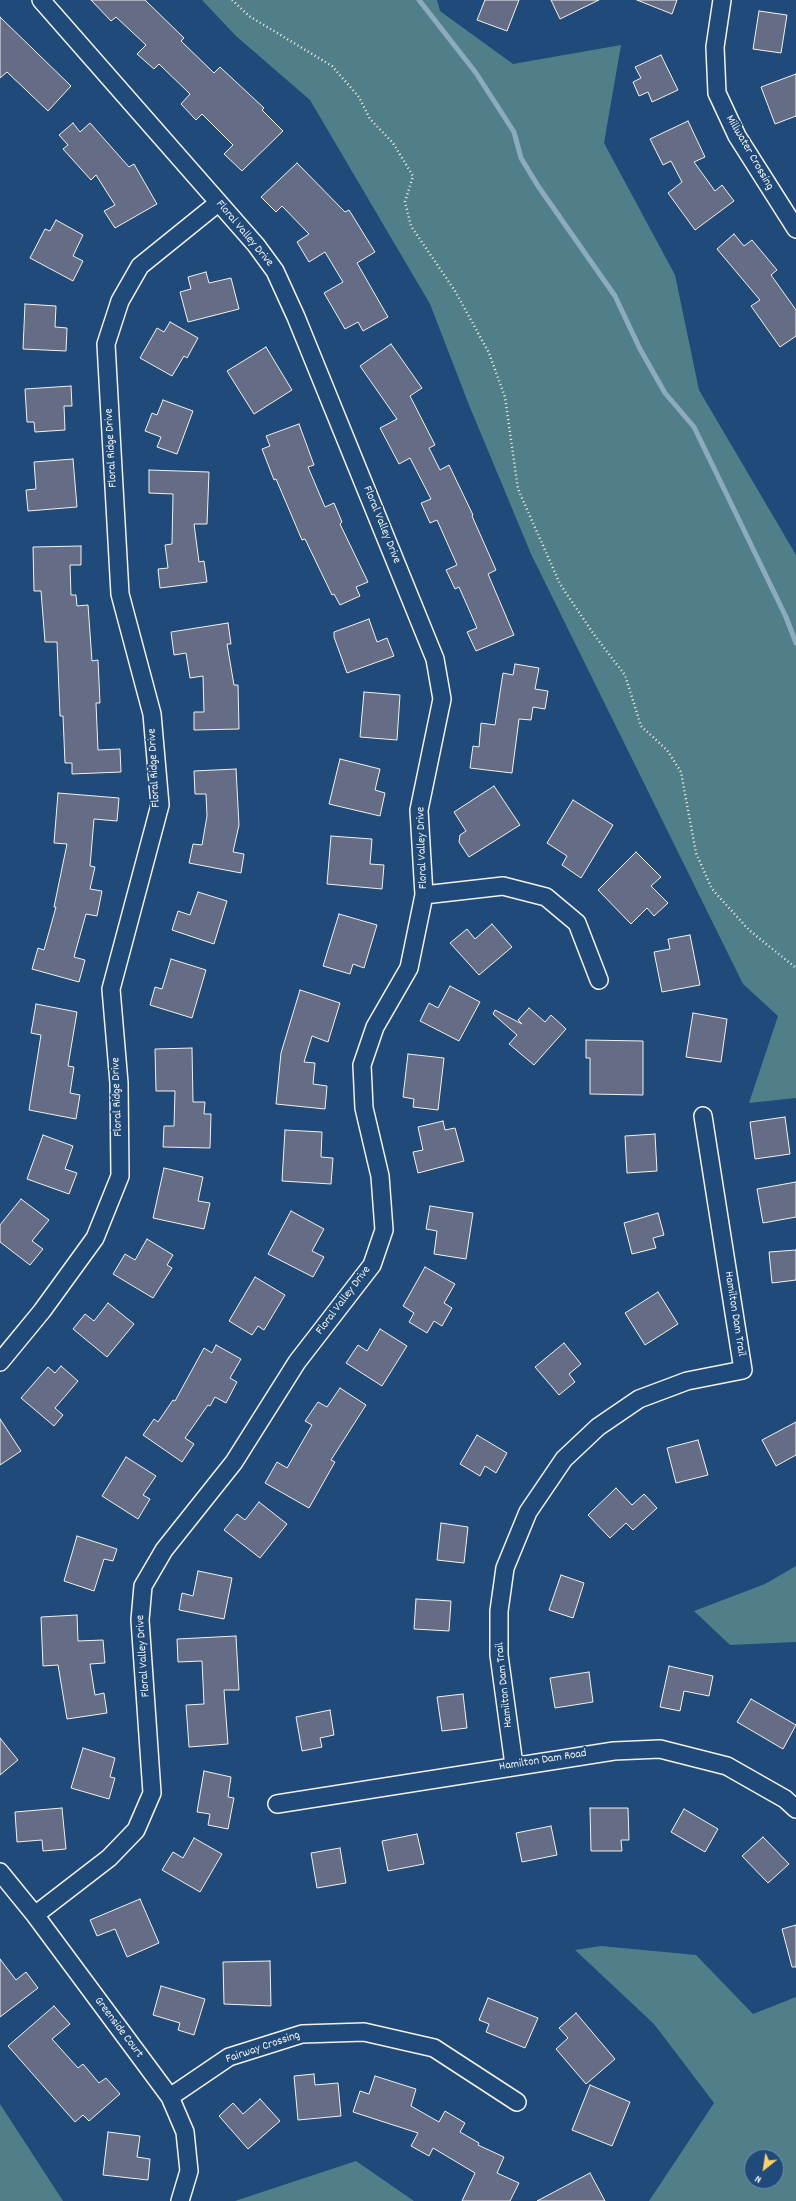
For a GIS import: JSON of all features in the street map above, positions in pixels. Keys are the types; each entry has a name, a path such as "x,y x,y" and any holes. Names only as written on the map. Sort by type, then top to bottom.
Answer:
{"street":[{"name":"Floral Valley Drive","path":"35,1915 109,1858 136,1830 152,1793 140,1620 143,1586 164,1550 234,1462 297,1362 372,1265 384,1230 380,1176 364,1108 362,1065 375,1027 409,968 424,895 419,810 442,699 435,659 275,271 256,245 41,0"},
{"name":"Millwater Crossing","path":"722,0 715,47 717,93 737,136 796,229"},
{"name":"Floral Ridge Drive","path":"0,1362 42,1311 95,1238 120,1176 119,1083 111,989 160,805 152,714 120,594 106,344 120,301 140,266 218,203"},
{"path":"424,895 503,886 546,897 577,924 599,980"},
{"name":"Hamilton Dam Trail","path":"514,1765 499,1655 499,1611 505,1568 528,1512 564,1459 598,1427 639,1399 687,1381 743,1370 703,1116"},
{"name":"Hamilton Dam Road","path":"277,1804 514,1765 614,1751 660,1749 727,1766 785,1799 796,1809"},
{"name":"Greenside Court","path":"0,1872 35,1915 170,2097 185,2132 189,2171 180,2201"},
{"name":"Fairway Crossing","path":"170,2097 229,2057 302,2034 364,2032 434,2048 517,2102"}],"path":[{"path":"232,0 249,16 332,66 359,97 370,119 393,143 412,176 406,202 411,226 455,291 489,353 504,397 518,489 560,584 625,675 640,726 667,750 681,772 696,853 712,889 749,930 796,968"}],"green space":[{"path":"202,0 437,0 440,11 513,64 621,45 604,143 675,275 699,390 796,555 796,1098 749,1103 778,1016 743,984 531,554 469,405 430,304 310,100 236,36"},
{"path":"796,1566 796,1642 730,1645 694,1611 765,1584"},
{"path":"601,1946 696,1955 753,2014 796,1997 796,2201 649,2201 714,2103 654,2024 575,1950"},
{"path":"0,2104 63,2201 0,2201"},
{"path":"356,2161 414,2201 235,2201"}],"building":[{"path":"91,0 145,0 184,38 181,41 214,73 220,67 264,108 262,110 283,131 242,171 224,154 233,145 202,114 196,120 181,104 190,94 159,64 154,69 137,54 146,45 116,17 111,21"},
{"path":"485,0 519,0 507,31 477,20"},
{"path":"551,0 599,0 560,19"},
{"path":"637,0 677,0 672,14"},
{"path":"759,11 787,15 781,53 753,49"},
{"path":"0,17 71,86 48,111 7,72 0,78"},
{"path":"661,55 678,90 652,102 648,92 639,96 633,82 641,78 635,67"},
{"path":"796,74 796,116 775,124 761,87"},
{"path":"688,121 705,157 694,162 715,191 722,185 734,201 695,230 668,193 682,182 671,161 663,165 650,139"},
{"path":"73,123 80,132 90,123 129,167 134,164 157,204 115,228 104,211 115,205 96,175 91,180 63,149 68,145 59,135"},
{"path":"297,163 345,212 349,210 375,252 357,263 388,317 363,331 358,322 345,329 324,293 343,282 325,252 309,262 297,242 309,234 282,206 276,212 261,197"},
{"path":"56,220 83,235 73,256 83,261 73,281 30,258 45,229 50,231"},
{"path":"734,234 744,246 752,240 777,270 771,275 796,310 796,336 780,347 751,306 760,300 717,249"},
{"path":"206,272 209,283 231,278 239,309 188,322 180,292 191,289 188,277"},
{"path":"25,304 56,306 55,327 67,328 66,351 23,349"},
{"path":"170,322 198,338 187,358 184,356 172,376 140,358 157,328 164,332"},
{"path":"391,344 422,388 410,396 435,445 429,448 440,470 449,465 473,515 472,516 496,570 488,574 514,635 476,651 467,632 477,628 459,587 455,589 446,570 457,565 437,520 430,523 421,503 431,499 410,458 399,464 380,428 397,419 360,366"},
{"path":"266,347 292,390 254,414 227,371"},
{"path":"71,386 72,406 64,406 65,430 35,432 34,422 27,422 25,389"},
{"path":"163,400 193,411 177,454 157,447 161,437 145,431 152,413 157,415"},
{"path":"299,424 314,465 308,467 325,507 334,503 342,522 340,524 368,582 356,587 360,596 340,605 334,594 332,595 305,539 302,540 276,479 274,480 262,449 270,446 266,436"},
{"path":"73,459 77,507 28,511 26,490 36,489 34,462"},
{"path":"149,470 209,472 207,524 194,524 199,562 204,561 207,582 160,588 158,569 168,568 165,545 172,544 173,494 149,493"},
{"path":"81,546 81,565 70,565 71,595 76,595 77,606 88,605 92,661 98,660 100,703 96,703 98,750 120,749 121,772 72,774 72,763 65,763 63,716 60,716 57,642 45,642 41,591 34,591 33,547"},
{"path":"369,619 377,642 387,638 394,656 347,673 334,637 334,632"},
{"path":"228,623 231,644 227,644 234,685 238,685 239,729 194,730 194,712 204,712 203,676 190,678 186,653 174,655 171,632"},
{"path":"515,664 539,668 535,689 548,691 545,709 533,707 531,720 519,719 512,773 470,768 473,746 479,747 481,723 495,725 503,673 513,675"},
{"path":"364,692 400,695 397,740 360,737"},
{"path":"340,759 380,769 375,790 385,793 380,816 329,804"},
{"path":"236,769 239,825 233,852 244,854 241,873 189,863 193,844 202,845 207,816 206,794 195,794 194,771"},
{"path":"494,786 520,825 469,857 459,842 460,835 466,831 454,812"},
{"path":"58,793 119,798 117,821 94,819 90,866 95,867 90,889 102,891 97,916 86,914 74,957 85,960 79,982 32,969 38,948 44,950 56,907 54,907 67,844 54,843"},
{"path":"573,800 613,825 581,878 562,865 567,856 547,843"},
{"path":"331,836 372,839 370,864 384,865 382,889 327,884"},
{"path":"636,852 661,877 651,886 668,903 654,916 647,908 631,924 598,890"},
{"path":"198,892 227,901 214,944 172,930 178,911 190,915"},
{"path":"339,914 377,925 364,968 353,964 350,974 323,966"},
{"path":"492,924 512,947 479,975 450,943 467,929 475,939"},
{"path":"690,935 700,985 662,992 654,952 670,949 668,939"},
{"path":"171,959 206,970 192,1018 150,1005 155,987 162,989"},
{"path":"450,986 480,1002 459,1041 420,1021 429,1003 438,1008"},
{"path":"300,990 340,1003 328,1042 312,1036 304,1062 315,1063 313,1084 327,1086 325,1109 276,1104 281,1053"},
{"path":"36,1004 77,1012 68,1066 74,1067 70,1093 80,1095 76,1119 29,1110 41,1035 31,1033"},
{"path":"529,1008 545,1022 551,1015 566,1029 534,1065 509,1044 517,1035 493,1014 495,1010 522,1024 518,1020"},
{"path":"693,1013 727,1019 721,1062 686,1057"},
{"path":"586,1040 643,1041 643,1095 590,1094 590,1058 586,1058"},
{"path":"192,1048 193,1102 205,1102 204,1114 211,1114 210,1148 163,1147 164,1126 174,1126 175,1091 156,1091 155,1049"},
{"path":"408,1054 444,1058 438,1110 413,1107 414,1099 403,1097"},
{"path":"785,1117 790,1154 755,1159 750,1122"},
{"path":"443,1121 445,1130 455,1128 464,1161 418,1173 413,1152 423,1150 418,1127"},
{"path":"285,1130 322,1132 321,1157 333,1158 331,1184 282,1181"},
{"path":"655,1134 657,1171 627,1173 625,1136"},
{"path":"43,1135 73,1146 65,1169 77,1173 69,1194 27,1179"},
{"path":"164,1168 203,1177 198,1201 210,1203 204,1229 153,1218"},
{"path":"796,1182 796,1217 763,1223 757,1189"},
{"path":"21,1199 49,1220 32,1241 43,1249 30,1265 0,1242 0,1225"},
{"path":"430,1206 473,1213 466,1259 434,1254 437,1231 426,1229"},
{"path":"291,1211 324,1229 312,1251 324,1257 313,1277 268,1254"},
{"path":"658,1213 664,1235 653,1238 656,1248 632,1254 624,1223"},
{"path":"147,1239 173,1255 167,1265 172,1268 153,1298 113,1274 125,1254 135,1260"},
{"path":"796,1250 796,1280 772,1283 769,1252"},
{"path":"425,1267 455,1284 444,1303 452,1308 442,1326 434,1321 427,1333 409,1322 414,1313 403,1306"},
{"path":"255,1277 285,1295 264,1330 258,1326 252,1335 229,1321"},
{"path":"658,1292 678,1324 645,1345 625,1313"},
{"path":"108,1303 134,1324 107,1357 73,1329 85,1314 94,1321"},
{"path":"380,1329 407,1346 382,1386 346,1363 358,1345 367,1351"},
{"path":"564,1343 581,1364 569,1374 575,1382 559,1395 535,1367"},
{"path":"216,1345 241,1359 230,1378 237,1382 226,1403 215,1397 210,1406 208,1405 185,1438 194,1444 182,1462 143,1435 154,1419 158,1422 173,1400 175,1401 204,1348 212,1353"},
{"path":"61,1366 78,1381 55,1408 63,1415 54,1426 21,1398 48,1367 55,1373"},
{"path":"340,1388 366,1405 331,1460 335,1462 309,1508 265,1483 277,1462 287,1468 312,1425 305,1421 318,1402 327,1407"},
{"path":"0,1419 21,1451 0,1465"},
{"path":"796,1422 796,1455 776,1466 762,1440"},
{"path":"477,1435 507,1453 496,1473 485,1466 480,1476 460,1464"},
{"path":"698,1440 708,1475 676,1483 667,1448"},
{"path":"126,1457 156,1476 143,1495 150,1499 138,1519 102,1496"},
{"path":"616,1488 632,1505 644,1494 657,1508 633,1530 626,1523 610,1538 588,1515"},
{"path":"259,1502 287,1524 260,1558 224,1530 237,1514 245,1520"},
{"path":"441,1523 468,1527 464,1563 437,1560"},
{"path":"77,1536 117,1549 113,1561 104,1559 94,1591 64,1581"},
{"path":"198,1571 232,1578 224,1619 179,1610 182,1593 193,1596"},
{"path":"561,1575 584,1583 573,1618 549,1610"},
{"path":"416,1599 451,1601 449,1631 414,1629"},
{"path":"77,1615 78,1641 103,1640 105,1663 90,1664 95,1695 104,1693 107,1713 67,1719 58,1665 43,1666 41,1617"},
{"path":"236,1636 239,1690 224,1690 228,1744 189,1747 186,1705 204,1704 202,1661 178,1662 177,1639"},
{"path":"669,1666 713,1676 709,1696 684,1691 680,1711 660,1707"},
{"path":"589,1672 593,1702 555,1708 550,1678"},
{"path":"463,1694 467,1728 442,1731 437,1697"},
{"path":"751,1699 796,1725 783,1749 737,1722"},
{"path":"330,1710 334,1735 320,1738 322,1747 302,1751 296,1717"},
{"path":"0,1738 18,1760 0,1775"},
{"path":"83,1748 115,1758 110,1777 115,1778 109,1799 71,1788"},
{"path":"204,1771 231,1777 228,1797 234,1798 228,1829 208,1825 210,1814 197,1812"},
{"path":"62,1808 66,1849 43,1851 42,1840 17,1842 15,1812"},
{"path":"590,1808 628,1808 629,1840 621,1840 622,1851 591,1851"},
{"path":"684,1809 718,1829 705,1852 671,1832"},
{"path":"551,1826 557,1855 522,1862 516,1833"},
{"path":"417,1834 424,1864 388,1871 382,1841"},
{"path":"763,1837 789,1864 768,1883 742,1856"},
{"path":"194,1838 222,1854 200,1892 162,1870 173,1852 183,1858"},
{"path":"340,1848 346,1883 317,1888 311,1853"},
{"path":"140,1899 159,1943 127,1957 115,1929 97,1936 90,1920"},
{"path":"796,1925 796,1967 792,1967 782,1929"},
{"path":"0,1959 16,1980 26,1972 38,1988 0,2017"},
{"path":"270,1961 271,2006 224,2004 223,1962"},
{"path":"161,1986 205,1999 194,2035 178,2030 180,2023 153,2015"},
{"path":"488,1998 538,2018 525,2048 486,2032 489,2024 479,2020"},
{"path":"54,2006 70,2024 52,2039 78,2068 83,2064 99,2083 106,2078 120,2094 89,2121 83,2115 75,2122 8,2046"},
{"path":"576,2013 615,2059 586,2084 556,2049 568,2038 559,2028"},
{"path":"314,2074 315,2085 338,2083 341,2116 298,2120 294,2076"},
{"path":"375,2076 416,2089 411,2106 439,2122 445,2111 465,2123 460,2132 479,2143 478,2145 504,2157 497,2173 519,2183 510,2201 462,2201 475,2173 433,2148 429,2156 411,2146 418,2133 353,2112 360,2091 369,2094"},
{"path":"590,2085 630,2102 612,2146 572,2130"},
{"path":"260,2099 280,2121 248,2149 219,2116 233,2103 243,2114"},
{"path":"108,2132 140,2136 137,2157 150,2159 148,2180 103,2175"},
{"path":"590,2173 605,2201 537,2201"}],"waterway":[{"path":"419,0 476,73 514,132 521,158 538,186 615,296 640,349 665,393 694,427 786,617 796,643"}]}
